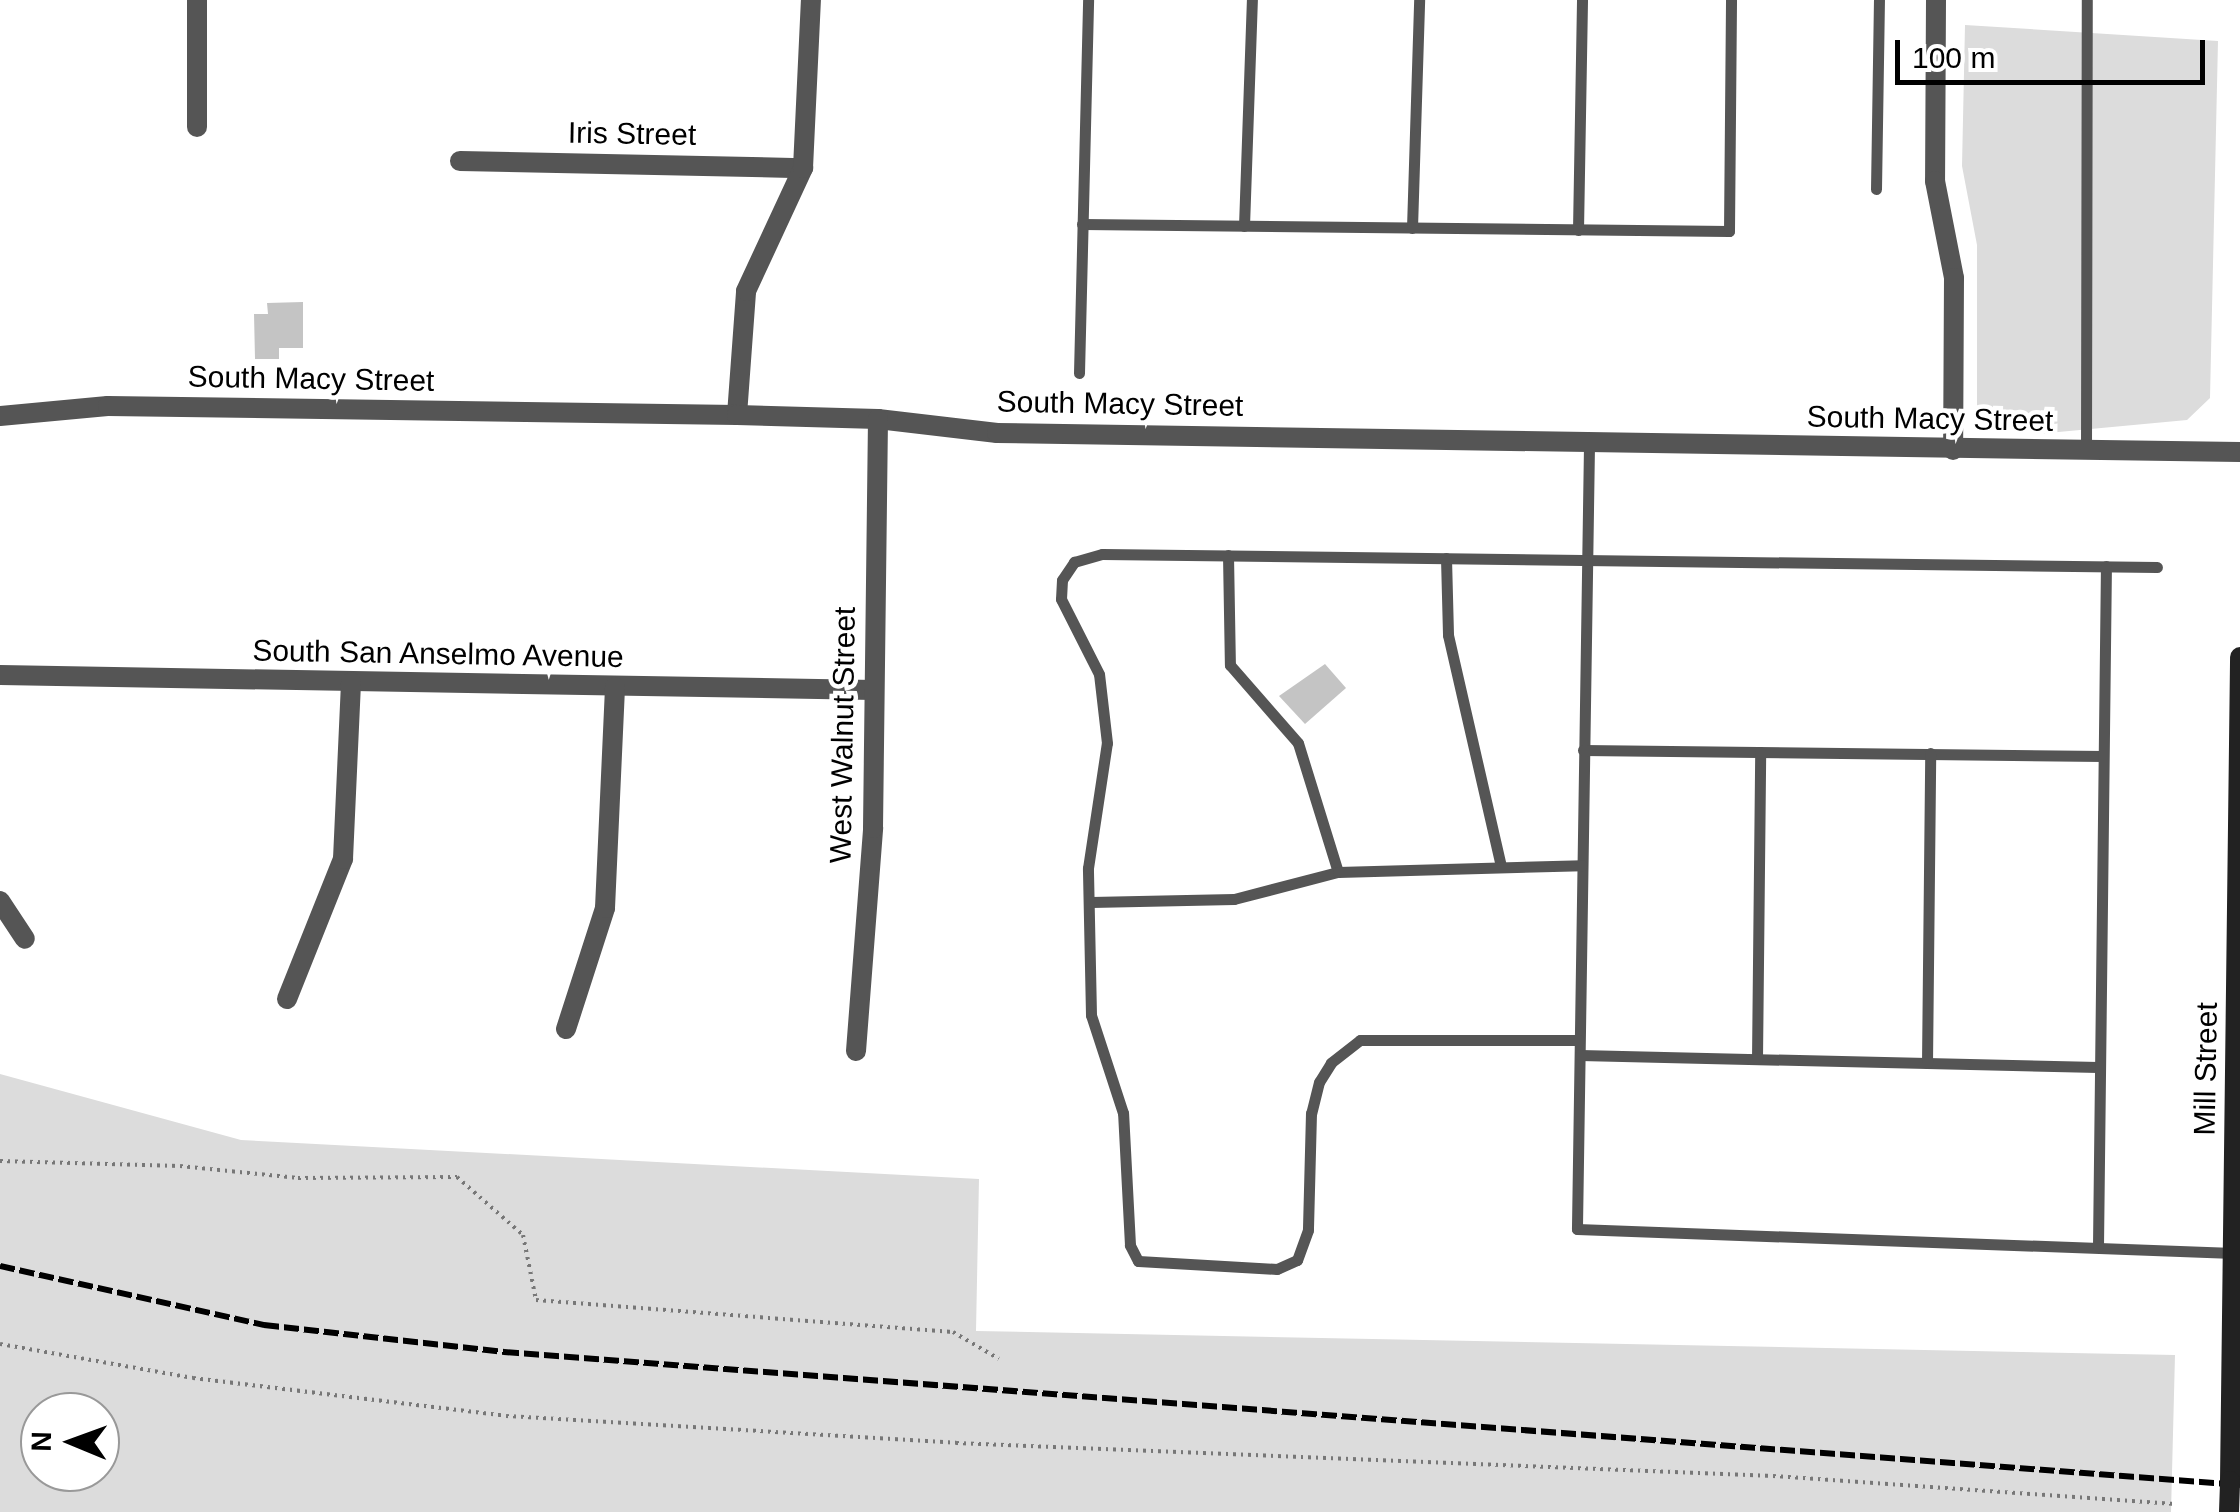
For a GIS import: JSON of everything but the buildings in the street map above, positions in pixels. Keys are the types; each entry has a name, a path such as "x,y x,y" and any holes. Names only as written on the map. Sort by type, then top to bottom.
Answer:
{"main road":[{"name":"Mill Street","path":"2230,1512 2240,657"}],"street":[{"path":"197,0 197,127"},
{"path":"737,414 746,291 803,168 811,0"},
{"path":"1936,0 1936,181 1954,278 1953,450"},
{"name":"Iris Street","path":"460,161 803,168"},
{"name":"South Macy Street","path":"0,416 108,406 737,414 878,419 997,433 2240,452"},
{"name":"West Walnut Street","path":"856,1051 874,828 878,419"},
{"name":"South San Anselmo Avenue","path":"0,675 874,690"},
{"path":"287,999 343,860 351,682"},
{"path":"566,1029 605,908 615,687"},
{"path":"0,901 25,939"}],"lane":[{"path":"1079,374 1088,0"},
{"path":"1244,226 1252,0"},
{"path":"1412,228 1419,0"},
{"path":"1578,230 1582,0"},
{"path":"1082,224 1729,232 1731,0"},
{"path":"1876,188 1879,0"},
{"path":"2086,451 2087,0"},
{"path":"1589,444 1577,1230 2234,1253"},
{"path":"1579,1040 1360,1040 1331,1062 1319,1082 1311,1113 1308,1230 1298,1260 1278,1269 1138,1261 1130,1245 1123,1114 1091,1015 1088,868 1107,743 1099,674 1061,599 1062,580 1074,562 1102,554 2157,567"},
{"path":"1228,555 1230,665 1298,744 1338,872"},
{"path":"1446,558 1448,634 1502,866"},
{"path":"2098,1246 2106,566"},
{"path":"1583,750 2103,756"},
{"path":"1756,1059 1760,752"},
{"path":"1927,1063 1930,753"},
{"path":"1091,902 1234,899 1338,872 1582,865"},
{"path":"1580,1055 2098,1068"}],"path":[{"path":"0,1162 180,1166 298,1178 457,1177 522,1235 536,1300 953,1332 999,1359"},
{"path":"0,1344 193,1378 506,1416 956,1443 1773,1476 2175,1504"}],"shaded area":[{"path":"1965,25 2218,41 2210,398 2187,420 2037,434 1992,423 1977,405 1977,245 1962,166"},
{"path":"0,1074 241,1140 979,1179 976,1331 2175,1355 2171,1512 0,1512"}],"railway":[{"path":"0,1266 264,1325 504,1352 2240,1485"}]}
